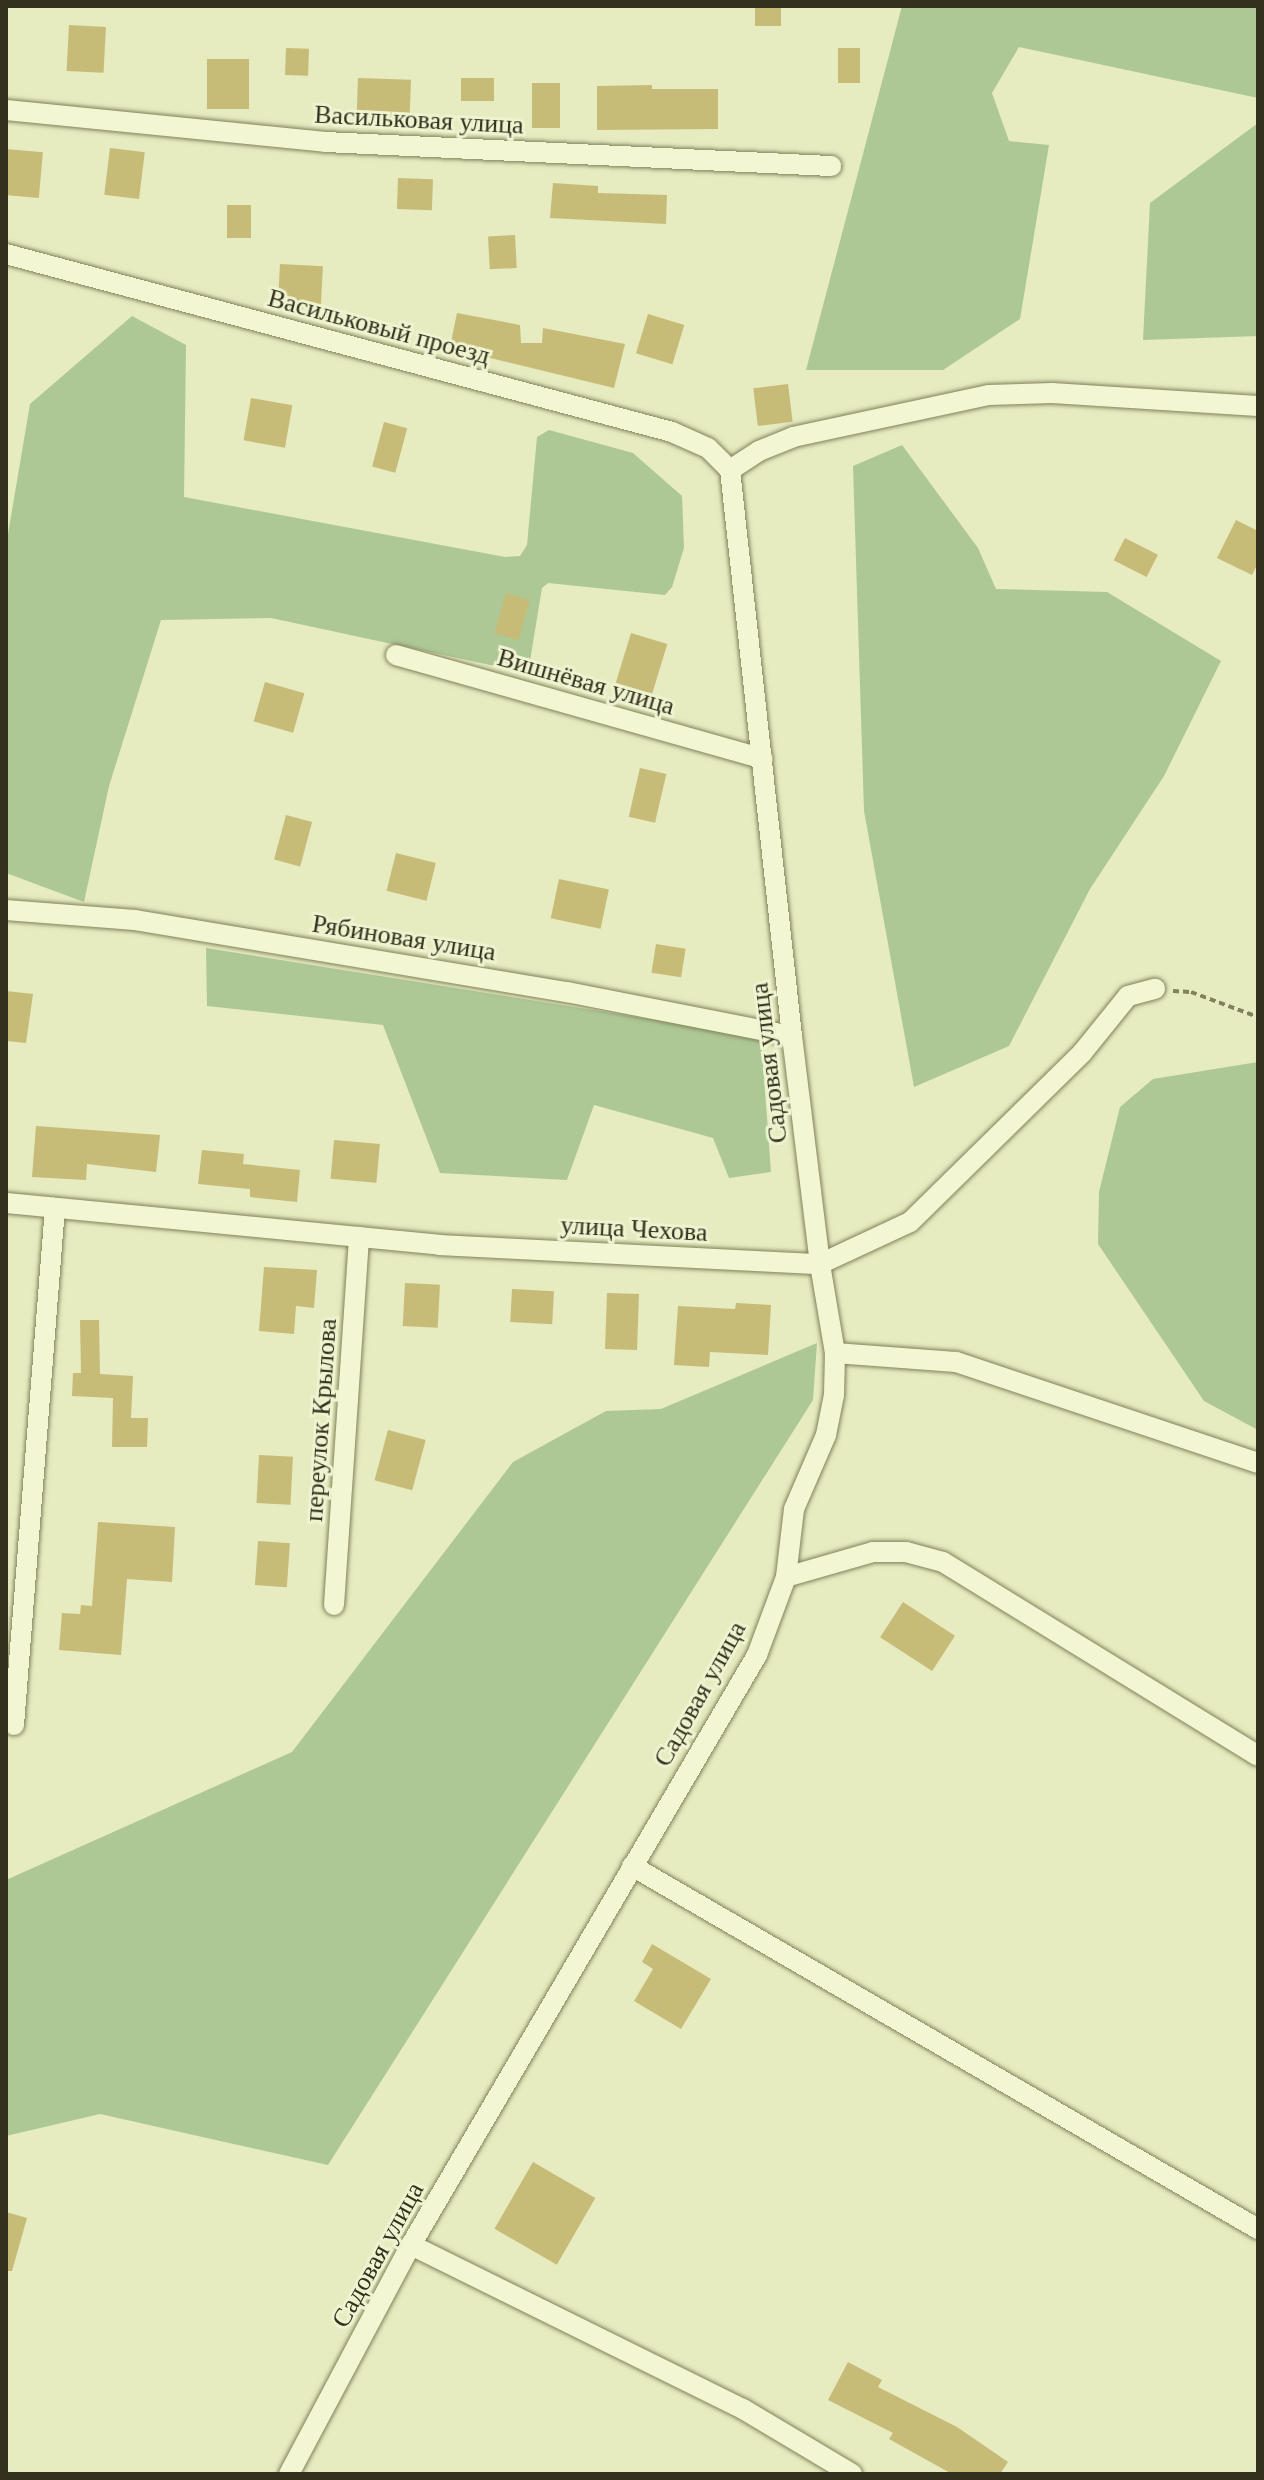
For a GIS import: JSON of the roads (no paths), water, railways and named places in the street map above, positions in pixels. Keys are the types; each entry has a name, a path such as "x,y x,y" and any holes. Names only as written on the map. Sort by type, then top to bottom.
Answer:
{"street":[{"name":"Васильковая улица","path":"6,110 325,142 831,166"},
{"name":"Васильковый проезд","path":"6,254 672,432 708,448 730,470"},
{"path":"730,470 759,451 793,437 989,395 1052,393 1258,406"},
{"name":"Садовая улица","path":"289,2474 411,2245 757,1655 786,1577 794,1509 826,1435 834,1395 835,1353 820,1264 792,1036 730,470"},
{"name":"Вишнёвая улица","path":"396,655 763,759"},
{"name":"Рябиновая улица","path":"6,910 135,920 567,992 792,1036"},
{"name":"улица Чехова","path":"6,1203 439,1245 820,1264 910,1222 1082,1053 1128,996 1155,989"},
{"path":"14,1725 55,1208"},
{"name":"переулок Крылова","path":"334,1605 359,1237"},
{"path":"835,1353 956,1362 1258,1463"},
{"path":"786,1577 873,1552 906,1552 943,1562 1258,1756"},
{"path":"632,1866 1258,2229"},
{"path":"411,2245 743,2409 852,2474"}]}
